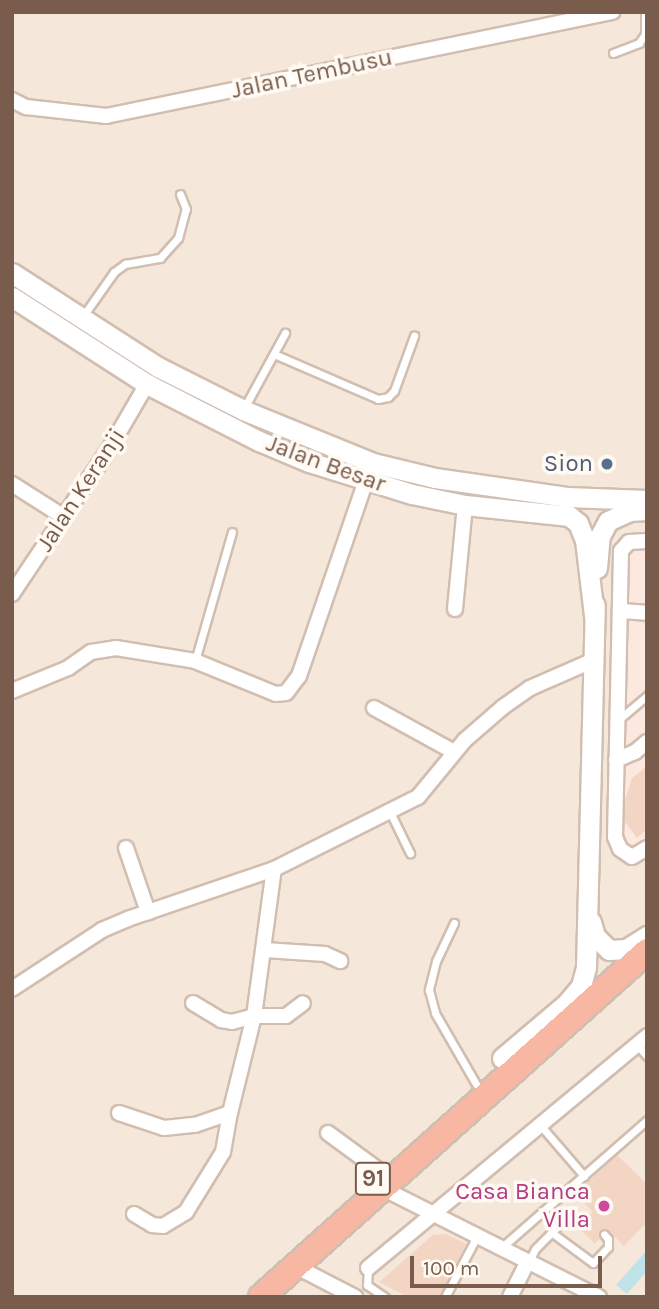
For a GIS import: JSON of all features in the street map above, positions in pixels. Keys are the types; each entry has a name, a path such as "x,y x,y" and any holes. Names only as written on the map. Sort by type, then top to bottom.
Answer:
{"highway":[{"path":"261,1297 381,1180 534,1053 647,950"},
{"name":"91","path":"241,1297 381,1180 502,1058"}],"main road":[{"name":"Jalan Besar","path":"12,273 82,316 158,368 243,410 373,463 435,478 567,497 647,500"},
{"name":"Jalan Besar","path":"12,297 147,384 259,441 412,494 466,505 554,513 573,519 585,540 594,616"},
{"name":"Jalan Besar","path":"502,1058 566,1004 581,986 588,944 585,906 594,616 600,536 603,527 617,515 647,510"},
{"path":"585,906 595,936 609,950 626,949 647,936"}],"street":[{"name":"Jalan Tembusu","path":"12,100 26,107 106,116 612,12"},
{"name":"Jalan Keranji","path":"12,594 111,446 147,384"},
{"path":"12,691 68,668 91,652 106,649 195,661 276,694 286,693 299,676 366,480"},
{"path":"12,484 64,517"},
{"path":"455,609 466,505"},
{"path":"647,541 629,542 621,551 615,837 620,849 632,857 647,848"},
{"path":"621,611 647,612"},
{"path":"12,989 102,930 274,869 418,797 454,751 503,707 530,688 594,660"},
{"path":"374,708 454,751"},
{"path":"591,720 617,721"},
{"path":"616,760 635,752 647,742"},
{"path":"126,848 148,912"},
{"path":"134,1214 152,1224 163,1226 186,1212 223,1152 254,1016 274,869"},
{"path":"265,950 325,954 340,961"},
{"path":"193,1003 221,1020 232,1022 254,1016 286,1016 303,1003"},
{"path":"368,1268 435,1215 642,1040"},
{"path":"119,1113 164,1128 195,1125 230,1113"},
{"path":"328,1133 381,1180 435,1215 599,1297"},
{"path":"510,1297 528,1261"},
{"path":"295,1266 355,1297"}],"lane":[{"path":"614,53 639,43 645,34 645,12"},
{"path":"82,316 114,272 125,264 160,258 177,238 186,209 180,194"},
{"path":"243,410 285,333"},
{"path":"274,354 378,399 388,397 394,391 414,336"},
{"path":"195,661 232,532"},
{"path":"617,721 647,696"},
{"path":"390,812 410,853"},
{"path":"454,923 436,961 429,990 435,1013 476,1084"},
{"path":"642,1040 647,1056"},
{"path":"501,1248 647,1121"},
{"path":"541,1126 584,1176"},
{"path":"528,1261 551,1232 570,1218 584,1220"},
{"path":"551,1232 593,1263 608,1247 608,1239 604,1234"},
{"path":"445,1297 477,1236"},
{"path":"368,1268 367,1285 385,1297"}],"shaded area":[{"path":"12,12 647,12 647,1297 12,1297"},
{"path":"614,538 647,538 647,854 614,854"}],"water":[{"path":"647,1250 647,1271 627,1294 616,1285"}],"building":[{"path":"647,766 647,829 637,838 625,822 625,800 632,778"},
{"path":"617,1155 647,1184 647,1222 624,1246 607,1229 600,1230 600,1238 595,1244 578,1227 589,1224 589,1215 593,1212 575,1194"},
{"path":"446,1234 466,1244 439,1297 408,1297 379,1282 433,1235"}],"place":[{"name":"Sion","path":"607,464"},
{"name":"Casa Bianca Villa","path":"604,1206"}]}
